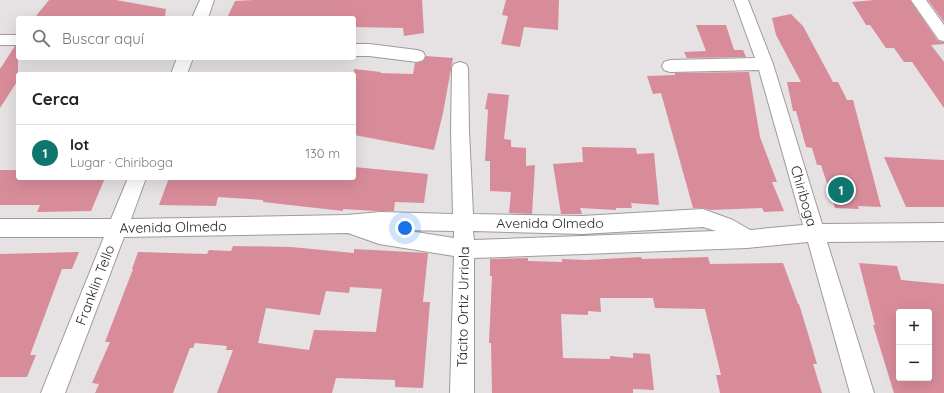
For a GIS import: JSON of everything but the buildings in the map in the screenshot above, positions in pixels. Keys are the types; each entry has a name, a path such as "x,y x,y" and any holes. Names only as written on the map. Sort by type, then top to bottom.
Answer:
{"street":[{"path":"201,16 207,0"},
{"name":"Chiriboga","path":"741,0 765,64 862,393"},
{"path":"918,0 944,36"},
{"path":"0,40 16,40"},
{"path":"356,50 417,56"},
{"path":"180,72 184,60"},
{"path":"670,66 765,64"},
{"name":"Tácito Ortiz Urriola","path":"460,68 460,131 464,222 462,393"},
{"name":"Franklin Tello","path":"53,393 116,228 136,180"},
{"name":"Avenida Olmedo","path":"0,228 116,228 347,224 381,221 582,225 703,218 722,223 734,229 747,239"},
{"name":"Avenida Olmedo","path":"347,224 379,235 464,249 747,239 814,233 944,232"}],"place":[{"name":"lot","path":"841,190"}]}
